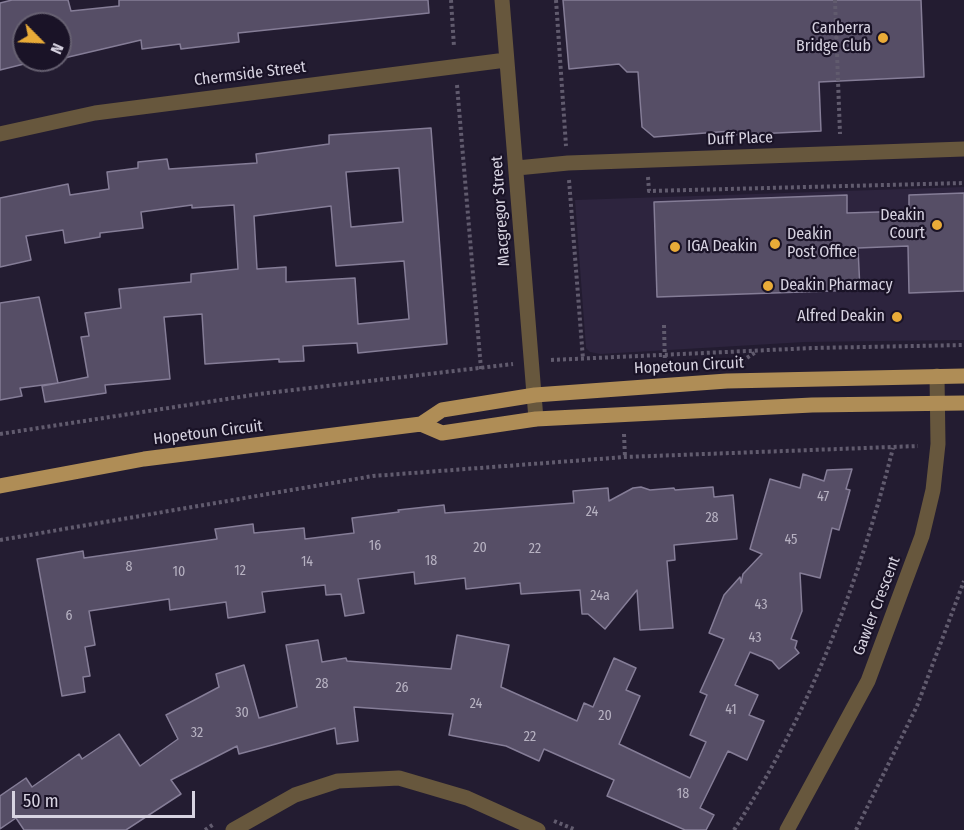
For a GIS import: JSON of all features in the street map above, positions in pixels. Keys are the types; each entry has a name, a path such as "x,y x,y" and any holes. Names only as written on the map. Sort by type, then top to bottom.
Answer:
{"main road":[{"name":"Hopetoun Circuit","path":"0,486 144,459 422,424 442,410 535,395 727,381 964,376"},
{"name":"Hopetoun Circuit","path":"422,424 442,433 536,419 812,405 964,403"}],"street":[{"name":"Macgregor Street","path":"502,0 536,419"},
{"name":"Chermside Street","path":"0,134 95,112 506,60"},
{"name":"Duff Place","path":"517,168 646,160 964,149"},
{"name":"Gawler Crescent","path":"787,830 868,681 922,536 933,490 938,444 937,376"},
{"path":"233,830 294,795 338,781 399,778 467,798 538,830"}],"path":[{"path":"451,0 481,369"},
{"path":"835,0 840,153"},
{"path":"646,160 649,191 964,183"},
{"path":"664,325 666,376"},
{"path":"0,434 259,394 481,369 532,361 964,345"},
{"path":"0,540 373,476 625,457 893,448 938,444"},
{"path":"734,830 753,800 814,685 852,592 875,520 893,448"},
{"path":"856,830 917,706 964,581"}],"shaded area":[{"path":"964,187 964,340 805,342 600,354 590,352 586,348 575,200"}],"building":[{"path":"12,0 68,0 71,11 119,6 119,0 428,0 429,13 238,33 239,42 181,49 180,44 142,49 141,40 72,56 72,12 12,12 12,67 0,70 0,3"},
{"path":"563,0 921,0 924,77 819,82 821,131 732,135 731,131 654,137 642,127 638,72 627,72 619,64 569,69"},
{"path":"431,128 447,344 358,353 357,343 303,346 304,361 279,362 279,359 205,364 202,314 164,317 170,379 105,385 106,393 45,402 42,386 88,377 81,337 89,336 85,313 121,308 119,289 191,282 191,274 238,269 234,205 192,208 192,205 141,212 143,228 100,233 100,237 65,243 63,230 26,236 31,260 0,267 0,198 68,184 70,195 109,189 107,172 138,168 138,162 167,159 169,169 257,163 256,154 329,144 329,135","holes":["399,168 403,222 351,227 346,172","331,206 336,266 404,261 409,319 358,324 355,278 286,282 286,267 257,269 254,216"]},
{"path":"964,193 964,291 909,293 908,246 858,248 860,290 657,297 654,202 847,195 847,213 909,211 909,195"},
{"path":"39,297 58,383 20,388 22,396 0,400 0,303"},
{"path":"852,469 846,489 850,490 839,530 832,528 820,578 800,573 802,611 791,639 797,641 795,648 799,653 779,669 772,661 750,652 735,685 758,695 749,715 764,721 747,760 728,751 700,808 714,815 706,830 685,830 607,796 614,780 544,749 539,761 506,746 449,735 453,714 354,707 358,741 337,744 335,728 239,754 237,746 171,780 181,794 126,830 24,830 16,818 0,829 0,796 26,778 32,787 79,754 82,759 119,734 140,766 178,739 166,715 219,687 216,674 244,665 259,718 297,707 286,645 318,640 322,662 346,658 347,661 451,669 457,635 509,645 501,687 577,721 584,703 593,707 614,658 636,668 626,690 640,696 619,744 690,778 706,742 690,735 707,695 700,692 724,639 709,633 724,595 740,577 741,583 743,574 762,554 750,549 770,479 800,488 803,474 824,481 827,470"},
{"path":"641,487 650,490 674,488 675,490 713,487 714,497 733,495 737,539 674,545 675,560 667,561 673,628 640,630 637,590 605,629 588,614 582,614 580,590 521,594 520,583 466,589 465,578 415,584 414,572 358,579 364,613 345,616 341,594 326,595 325,585 262,592 265,612 228,618 226,602 170,610 169,599 89,611 95,645 85,647 90,676 83,677 85,692 62,696 37,559 83,551 84,558 217,539 215,529 253,524 254,533 304,528 305,539 354,533 352,518 399,512 398,510 444,505 445,513 574,503 573,491 608,488 609,501 633,488"}],"place":[{"name":"Canberra Bridge Club","path":"883,38"},
{"name":"Deakin Court","path":"937,225"},
{"name":"Deakin Post Office","path":"775,244"},
{"name":"IGA Deakin","path":"675,247"},
{"name":"Deakin Pharmacy","path":"768,286"},
{"name":"Alfred Deakin","path":"897,317"}]}
